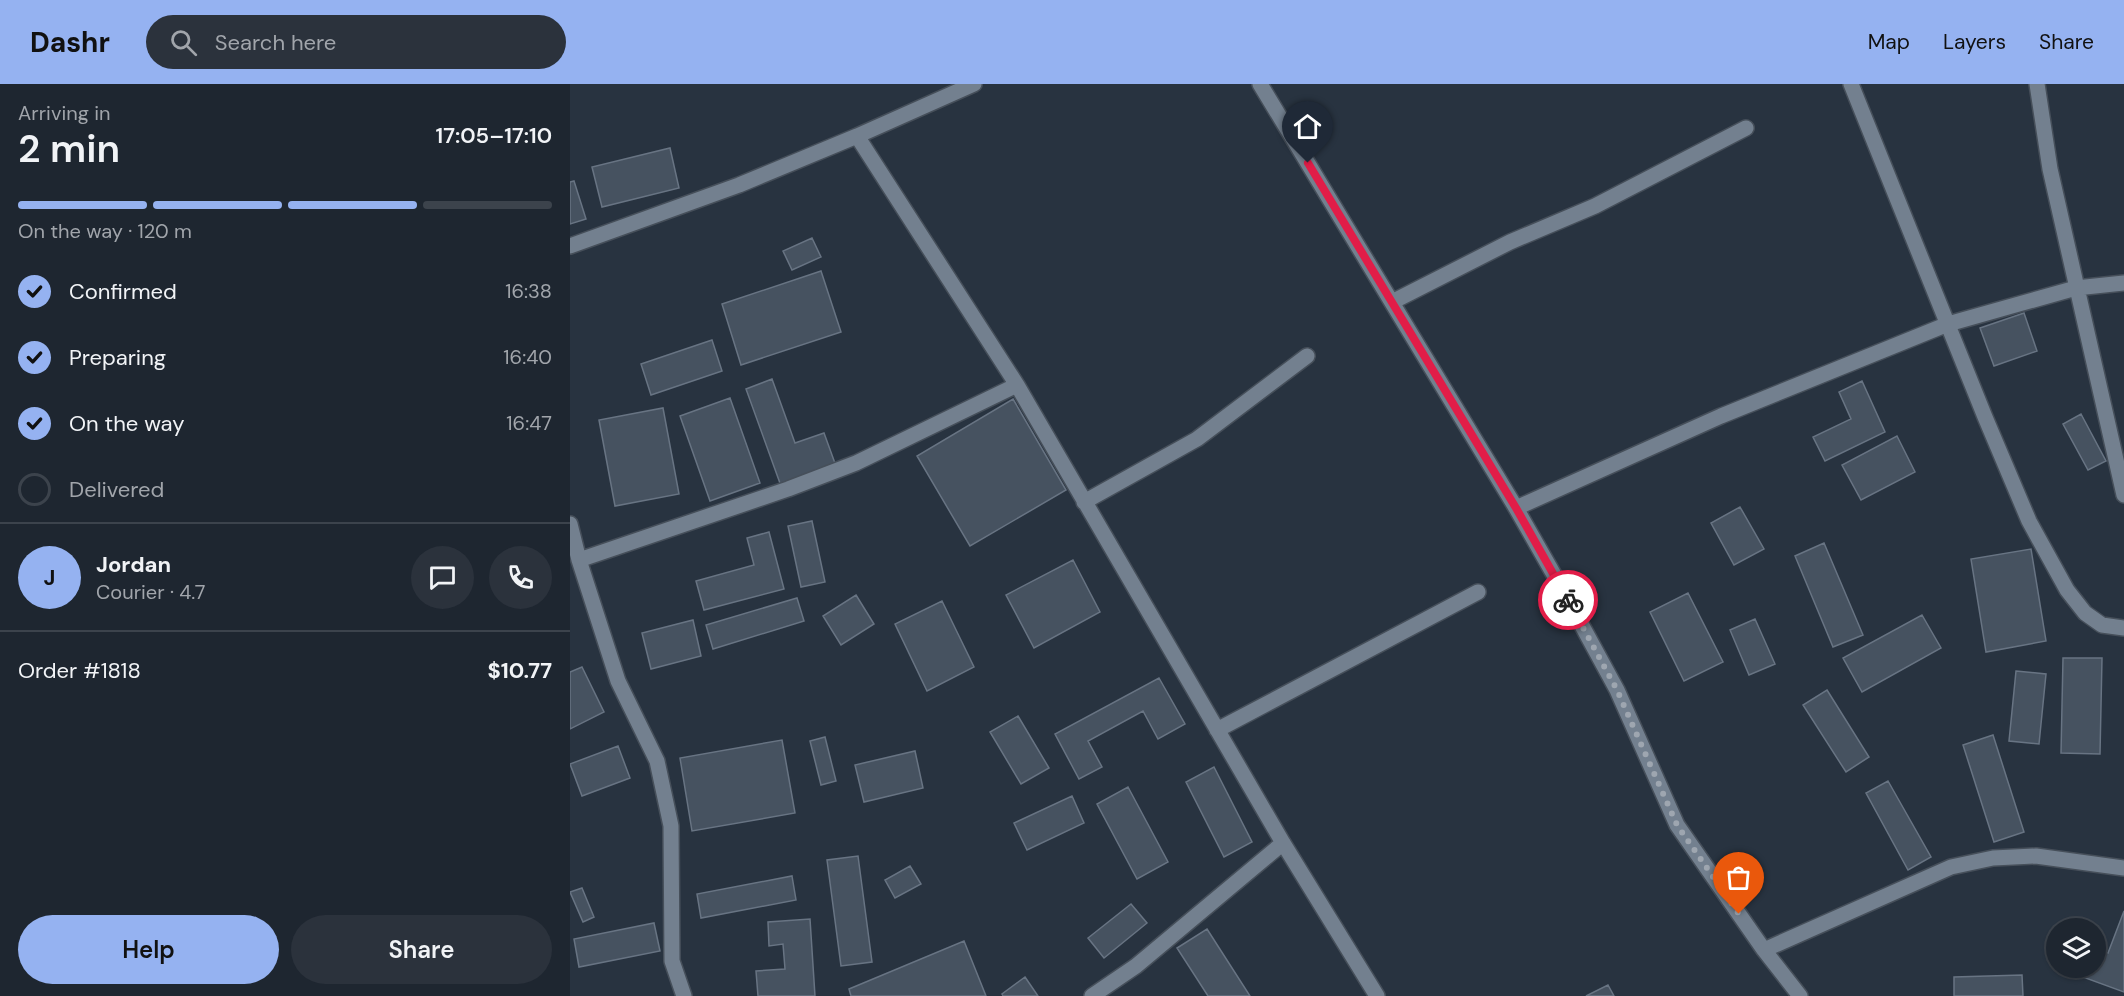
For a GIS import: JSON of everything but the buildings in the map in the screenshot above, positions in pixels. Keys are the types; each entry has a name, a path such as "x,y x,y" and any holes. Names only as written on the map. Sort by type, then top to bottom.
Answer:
{"street":[{"path":"570,246 739,185 974,84"},
{"path":"1260,84 1516,508 1617,690 1677,825 1764,950 1800,996"},
{"path":"1851,84 2029,521 2067,590 2085,613 2102,625 2124,628"},
{"path":"2037,84 2050,169 2124,495"},
{"path":"1392,302 1510,242 1595,206 1746,129"},
{"path":"857,136 1017,385 1283,843 1377,996"},
{"path":"1516,508 1721,416 1948,324 2076,288 2124,283"},
{"path":"1084,502 1197,439 1307,356"},
{"path":"579,560 788,489 856,463 1017,385"},
{"path":"570,524 579,560 618,681 657,761 671,826 672,961 684,996"},
{"path":"1217,730 1478,592"},
{"path":"1092,996 1136,966 1283,843"},
{"path":"1764,950 1951,867 1972,862 1993,858 2036,856 2124,868"}],"way so far":[{"path":"1568,600 1617,690 1677,825 1739,914"}],"route":[{"path":"1308,163 1516,508 1568,600"}]}
